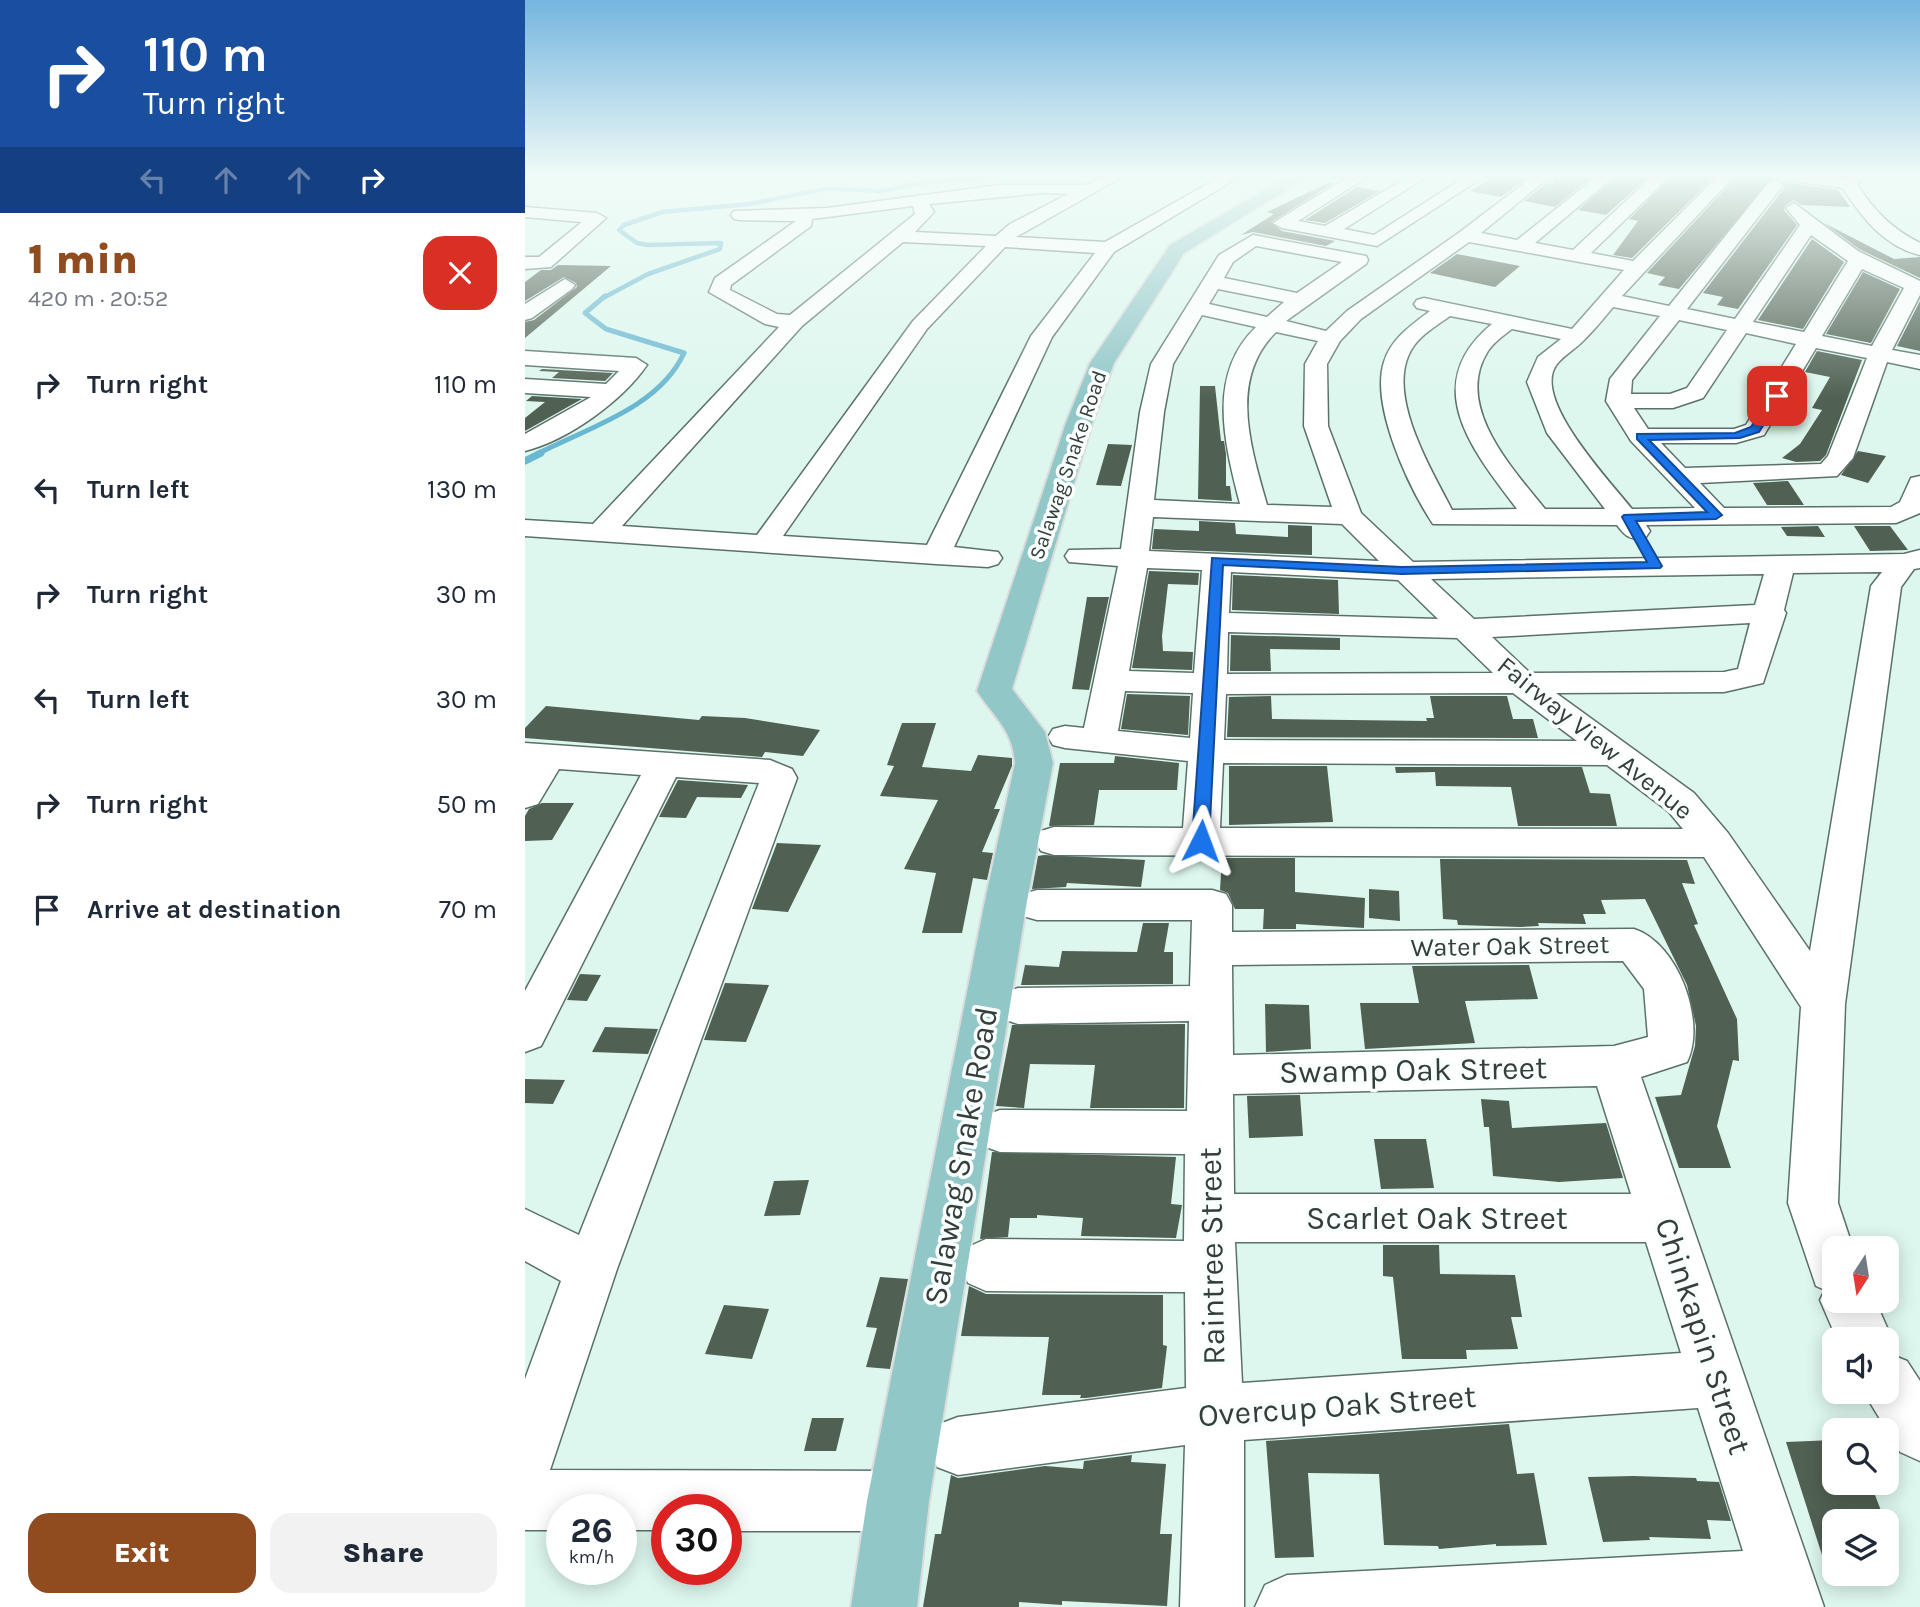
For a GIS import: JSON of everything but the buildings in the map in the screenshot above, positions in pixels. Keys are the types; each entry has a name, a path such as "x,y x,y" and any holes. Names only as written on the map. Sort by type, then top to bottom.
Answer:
{"main road":[{"name":"Salawag Snake Road","path":"884,1607 898,1501 1006,901 1034,764 1034,743 1022,684 1112,386 1177,249"},
{"name":"Salawag Snake Road","path":"1022,684 994,691 1093,385 1102,363 1191,249"}],"street":[{"path":"525,262 544,262 560,249"},
{"path":"768,249 722,282 719,292 772,320 795,321"},
{"path":"600,533 795,321 883,249"},
{"path":"764,544 920,325 993,249"},
{"path":"936,555 1042,336 1107,249"},
{"path":"1240,249 1226,259 1194,307 1163,364 1152,412 1134,558 1109,680 1082,739 1206,751 1613,753"},
{"path":"1256,514 1235,433 1234,385 1244,354 1269,324 1298,299 1359,260 1301,249"},
{"name":"Fairway View Avenue","path":"1448,249 1355,315 1331,338 1316,365 1316,426 1349,516 1524,685 1681,802 1715,843 1823,1004"},
{"path":"1548,249 1637,267"},
{"path":"1578,255 1584,249"},
{"path":"1655,249 1577,336 1546,362 1538,382 1543,400 1559,433 1628,517 1655,566"},
{"path":"1716,515 1640,436 1618,401 1621,379 1725,249"},
{"path":"1618,401 1673,401 1695,393 1738,325 1792,249"},
{"path":"1680,476 1828,471 1840,458 1879,354 1917,287 1845,249"},
{"path":"1640,436 1736,436 1755,430 1859,258"},
{"path":"1226,259 1251,264"},
{"path":"1303,275 1328,280"},
{"path":"1212,282 1298,299"},
{"path":"525,314 565,285 538,284"},
{"path":"1382,296 1577,336"},
{"path":"1610,300 1920,362"},
{"path":"1194,307 1331,338"},
{"path":"1446,309 1405,343 1394,368 1391,395 1402,429 1443,518 1896,515 1912,507 1920,484"},
{"path":"1509,321 1477,350 1468,368 1465,385 1468,410 1483,443 1538,518"},
{"path":"525,358 636,365 615,391 585,414 525,444"},
{"path":"525,386 615,391"},
{"path":"1141,508 1349,516"},
{"path":"525,528 988,558"},
{"path":"1079,556 1402,570 1912,561"},
{"path":"1201,841 1217,561"},
{"path":"1824,1236 1813,1203 1823,1004 1887,586 1912,561"},
{"path":"1109,680 1209,684 1524,685 1724,682 1752,676 1771,613 1781,564"},
{"path":"1213,622 1465,629 1771,613"},
{"path":"525,795 537,756 770,772 779,778 591,1269 525,1459"},
{"path":"525,1033 664,765"},
{"path":"1054,841 1715,843"},
{"name":"Raintree Street","path":"1037,905 1212,905 1210,1243 1215,1413 1212,1607"},
{"name":"Water Oak Street","path":"1212,949 1634,945 1665,984 1671,1049 1614,1066"},
{"path":"1018,1006 1212,1003"},
{"name":"Swamp Oak Street","path":"1211,1075 1614,1066"},
{"name":"Chinkapin Street","path":"1614,1066 1787,1594"},
{"path":"1000,1131 1210,1133"},
{"name":"Scarlet Oak Street","path":"986,1265 1210,1243 1664,1218"},
{"path":"525,1234 591,1269"},
{"name":"Overcup Oak Street","path":"958,1446 1215,1413 1717,1379"},
{"path":"1899,1400 1920,1432"},
{"path":"525,1500 898,1501"},
{"path":"1287,1607 1787,1594"}],"waterway":[{"path":"603,298 648,274 720,249"},
{"path":"537,454 640,402 673,372 684,353 606,329 585,313 605,296"},
{"path":"525,461 541,453"}],"route":[{"path":"1201,841 1217,561 1402,570 1655,566 1628,517 1716,515 1640,436 1736,436 1755,430 1777,396"}]}
